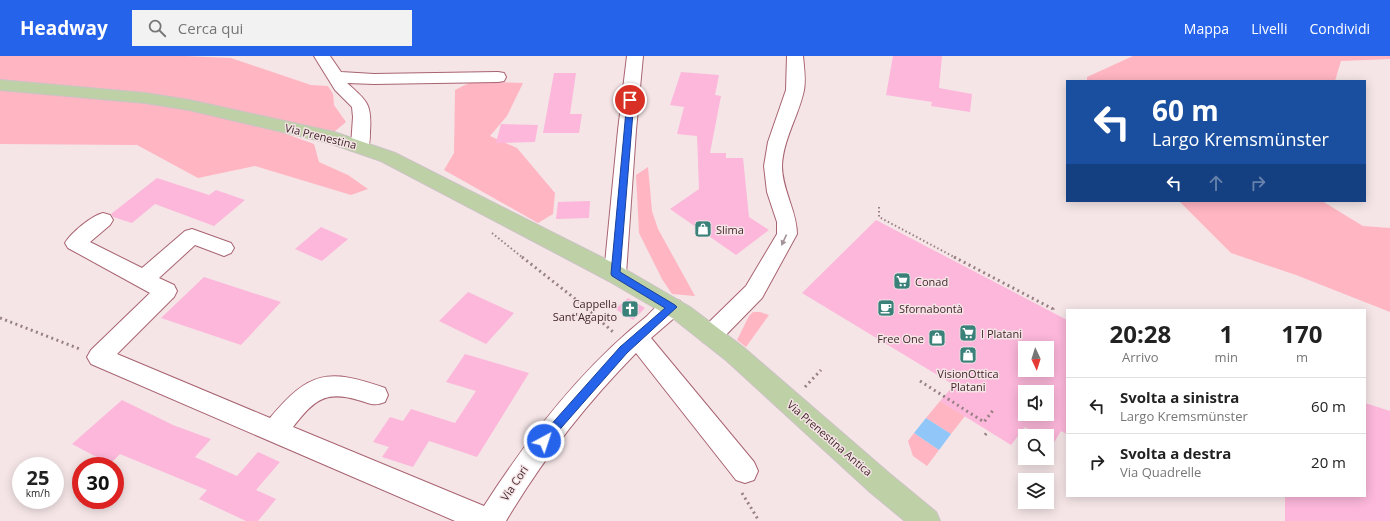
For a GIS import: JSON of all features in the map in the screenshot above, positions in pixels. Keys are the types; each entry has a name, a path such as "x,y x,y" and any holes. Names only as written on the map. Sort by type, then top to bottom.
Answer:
{"main road":[{"name":"Via Prenestina","path":"0,85 145,98 180,103 325,136 360,146 394,159 615,274 672,307"},
{"name":"Via Prenestina Antica","path":"672,307 735,354 926,521"}],"street":[{"path":"322,56 341,86 361,107 362,117 360,146"},
{"path":"615,274 627,130 635,56"},
{"path":"711,335 754,292 768,270 787,234 787,222 774,179 773,166 777,142 795,90 795,56"},
{"path":"335,77 379,79 498,77"},
{"path":"103,220 76,243 166,291 99,357 488,521"},
{"path":"144,280 192,236 224,248"},
{"name":"Via Cori","path":"488,521 544,441 632,342 672,307"},
{"path":"632,342 745,471"},
{"path":"275,431 303,397 322,387 343,386 376,396"}],"path":[{"path":"879,207 879,217 1053,309 1051,312"},
{"path":"486,229 632,342"},
{"path":"0,318 99,357"},
{"path":"804,388 821,370"},
{"path":"920,381 984,422 994,408"},
{"path":"985,435 988,431"}],"shaded area":[{"path":"0,56 184,56 231,58 311,85 328,86 333,94 334,105 346,122 334,132 192,101 0,82"},
{"path":"1133,56 1390,56 1390,59 1341,61 1335,80 1087,80 1087,77"},
{"path":"473,81 523,83 507,116 490,136 517,148 555,193 553,214 538,223 444,170 454,153 455,90"},
{"path":"0,88 159,104 267,127 314,144 319,162 348,175 368,189 351,195 255,166 198,178 137,145 0,144"},
{"path":"648,167 652,211 658,229 695,296 672,294 662,279 639,233 636,175"},
{"path":"1180,202 1324,202 1363,226 1390,228 1390,312 1296,275 1231,253"},
{"path":"753,312 760,312 769,315 746,347 737,340 749,316"},
{"path":"940,401 965,416 951,434 926,418"},
{"path":"914,433 939,450 927,466 913,456 908,441"}],"water":[{"path":"926,418 951,434 939,450 914,433"}],"building":[{"path":"893,56 942,56 939,88 972,94 970,112 931,106 932,102 886,95"},
{"path":"681,72 719,75 715,95 721,96 710,153 726,153 726,158 743,158 749,217 769,230 736,255 670,209 699,189 697,136 677,134 684,107 670,105"},
{"path":"554,73 576,73 570,114 582,114 579,133 543,133"},
{"path":"501,124 538,125 535,142 496,143"},
{"path":"157,178 209,195 216,190 245,200 214,226 155,204 132,223 113,217 111,214"},
{"path":"590,201 589,218 556,219 558,202"},
{"name":"I Platani","path":"876,220 1066,319 1066,434 1061,431 1054,442 1054,429 1028,429 1025,427 1023,429 1018,429 1018,436 1011,445 940,401 954,385 802,293"},
{"path":"321,227 348,239 322,261 295,249"},
{"path":"204,277 281,302 241,345 161,318"},
{"path":"468,292 514,313 486,344 439,321"},
{"name":"Cappella Sant'Agapito","path":"628,298 645,308 633,320 615,309"},
{"path":"465,354 529,373 477,457 429,441 413,467 382,457 389,447 373,442 390,417 403,421 411,409 455,423 476,391 446,382"},
{"path":"122,400 173,425 211,439 195,457 237,476 258,452 280,462 256,490 276,499 258,521 246,521 199,499 207,490 120,454 117,457 97,457 72,444"},
{"path":"1366,403 1390,411 1390,521 1285,521 1285,497 1366,497"}],"place":[{"name":"Slima","path":"703,229"},
{"name":"Conad","path":"902,281"},
{"name":"Sfornabontà","path":"886,308"},
{"name":"Cappella Sant'Agapito","path":"630,309"},
{"name":"I Platani","path":"968,333"},
{"name":"Free One","path":"937,338"},
{"name":"VisionOttica Platani","path":"968,355"}],"route":[{"path":"544,441 624,350 672,307 615,274 630,100"}]}
